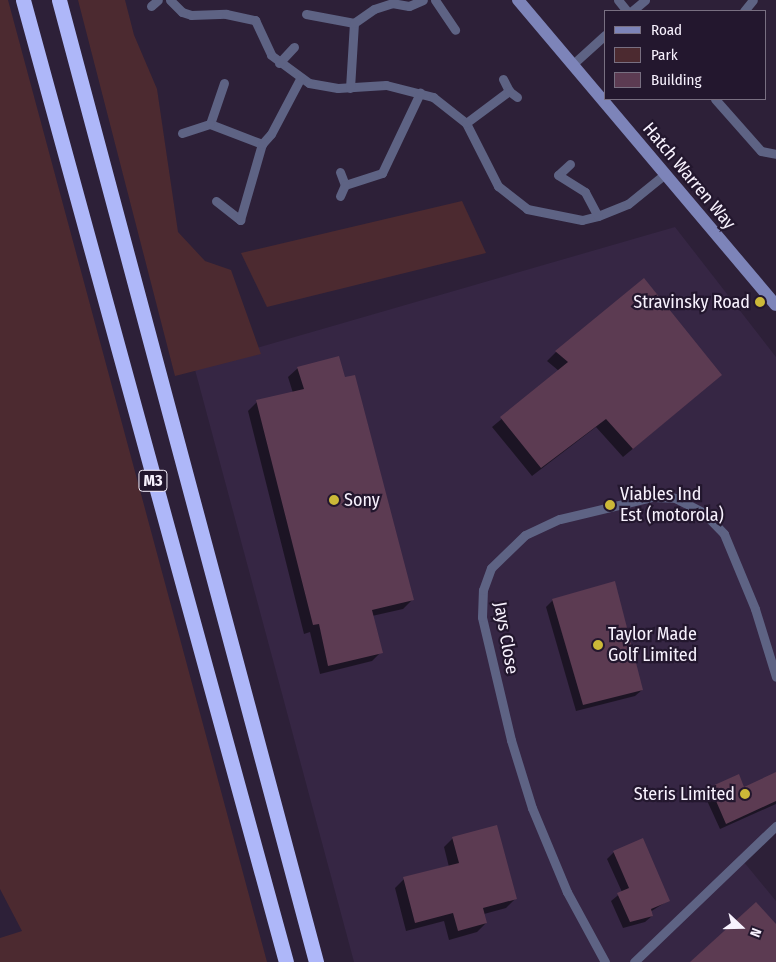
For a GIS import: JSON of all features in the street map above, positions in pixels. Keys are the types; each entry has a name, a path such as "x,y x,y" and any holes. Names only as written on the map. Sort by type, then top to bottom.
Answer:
{"highway":[{"name":"M3","path":"23,0 286,962"},
{"name":"M3","path":"60,0 316,962"}],"street":[{"path":"170,0 182,12 191,15 226,14 255,20 271,55 300,79 323,87 350,88 386,85 420,93 439,100 466,123 490,174 516,202 527,209 582,220 598,216 628,204 665,174"},
{"path":"306,14 354,24 374,9 392,3 409,6 423,0"},
{"path":"435,0 455,30"},
{"name":"Hatch Warren Way","path":"518,0 776,305"},
{"path":"618,0 626,10"},
{"path":"633,10 645,0"},
{"path":"745,10 753,0"},
{"path":"350,88 354,24"},
{"path":"572,64 604,37"},
{"path":"279,63 294,47"},
{"path":"216,201 240,220 262,144 271,134 300,79"},
{"path":"503,79 509,91 517,97"},
{"path":"210,124 224,83"},
{"path":"466,123 509,91"},
{"path":"345,185 382,173 420,93"},
{"path":"716,100 761,151 776,154"},
{"path":"182,133 210,124 262,144"},
{"path":"570,164 558,175 585,192 598,216"},
{"path":"340,172 345,185 340,196"},
{"name":"Jays Close","path":"604,962 567,892 532,808 510,740 482,616 483,590 491,568 525,535 560,519 652,497 675,498 704,513 724,534 755,609 776,677"},
{"path":"634,962 776,826"}],"shaded area":[{"path":"675,227 776,357 776,827 739,856 776,901 776,962 354,962 194,366"}],"green space":[{"path":"0,0 8,0 267,962 0,962 0,938 22,931 0,889"},
{"path":"78,0 125,0 134,35 157,89 178,232 205,261 231,270 261,354 175,376"},
{"path":"462,201 486,253 267,307 241,253"}],"building":[{"path":"644,278 722,375 633,449 606,419 541,468 500,417 568,362 555,351"},
{"name":"Sony","path":"339,356 345,377 355,375 414,600 372,610 383,653 328,666 319,624 313,625 256,400 304,389 297,367"},
{"name":"Taylor Made Golf Limited","path":"615,581 643,690 583,705 552,599"},
{"name":"Steris Limited","path":"776,772 776,801 726,824 710,787 739,774 744,787"},
{"path":"497,825 517,899 483,908 487,923 458,931 453,913 415,923 403,877 459,863 452,837"},
{"path":"643,838 670,901 651,909 653,916 630,922 617,893 629,888 613,851"},
{"path":"756,902 776,924 776,962 690,962"}],"place":[{"name":"Stravinsky Road","path":"760,302"},
{"name":"Sony","path":"334,500"},
{"name":"Viables Ind Est (motorola)","path":"610,505"},
{"name":"Taylor Made Golf Limited","path":"598,645"},
{"name":"Steris Limited","path":"745,794"}]}
